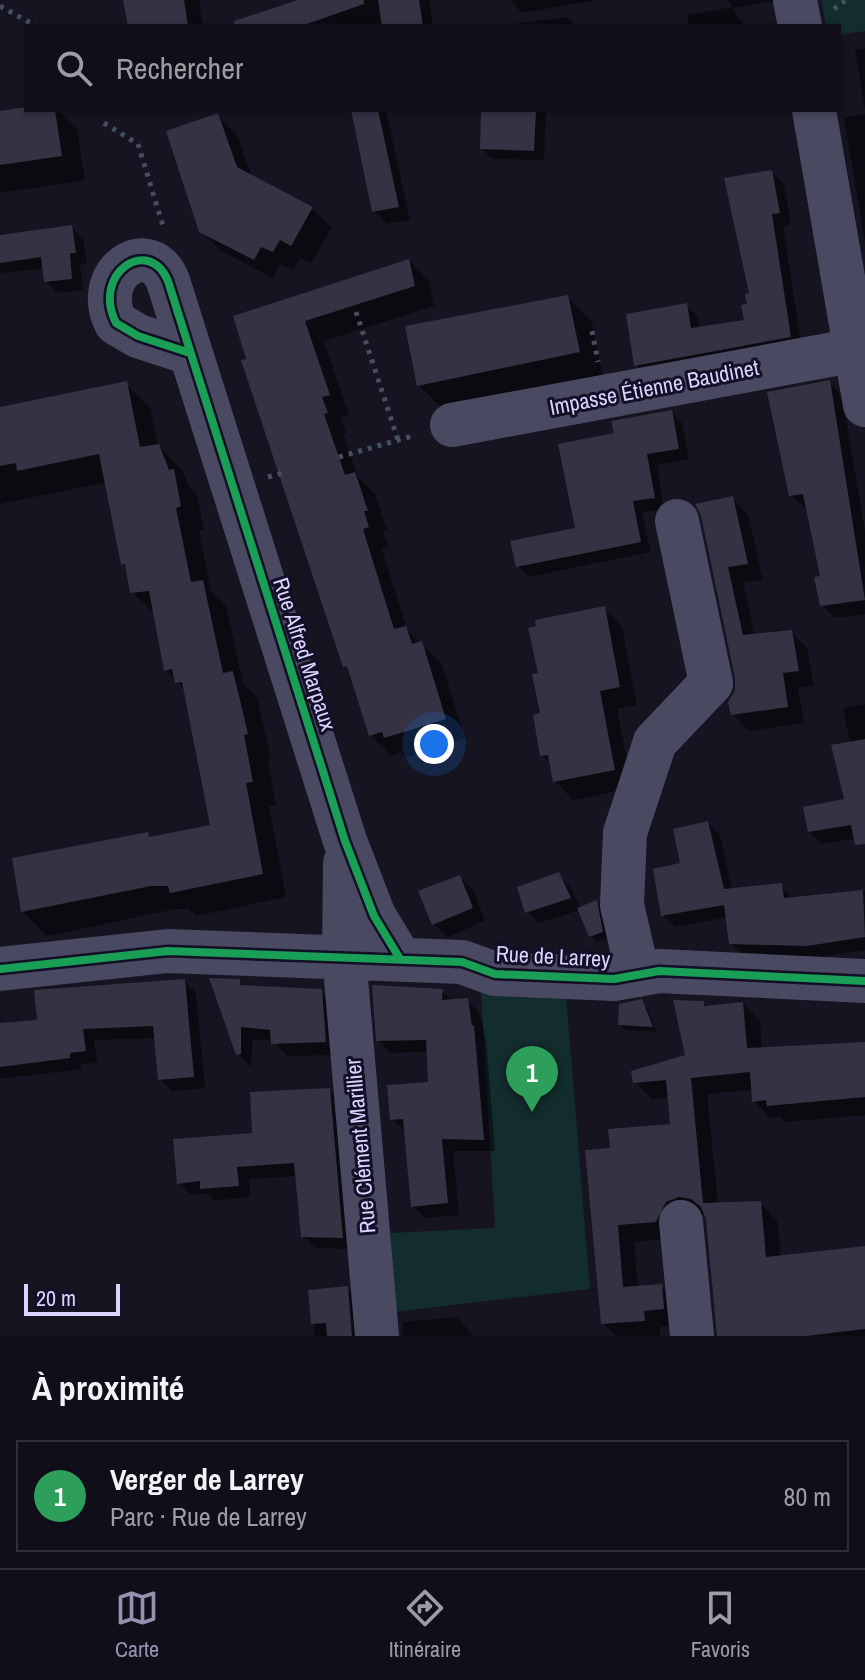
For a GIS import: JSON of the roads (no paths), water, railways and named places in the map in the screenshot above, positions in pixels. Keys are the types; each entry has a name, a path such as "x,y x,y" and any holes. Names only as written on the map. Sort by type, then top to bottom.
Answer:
{"street":[{"path":"795,0 800,24"},
{"path":"814,112 865,405"},
{"name":"Rue Alfred Marpaux","path":"190,353 138,336 116,323 112,315 110,285 118,269 142,261 153,263 164,271 345,841 374,916 400,959"},
{"name":"Impasse Étienne Baudinet","path":"452,425 856,350"},
{"path":"638,975 622,905 625,833 655,742 711,683 677,521"},
{"name":"Rue Alfred Marpaux","path":"344,956 345,841"},
{"name":"Rue de Larrey","path":"0,969 168,951 462,962 495,974 614,979 659,971 865,981"},
{"name":"Rue Clément Marillier","path":"344,956 377,1336"},
{"path":"681,1222 692,1336"}],"place":[{"name":"Verger de Larrey","path":"532,1112"}]}
